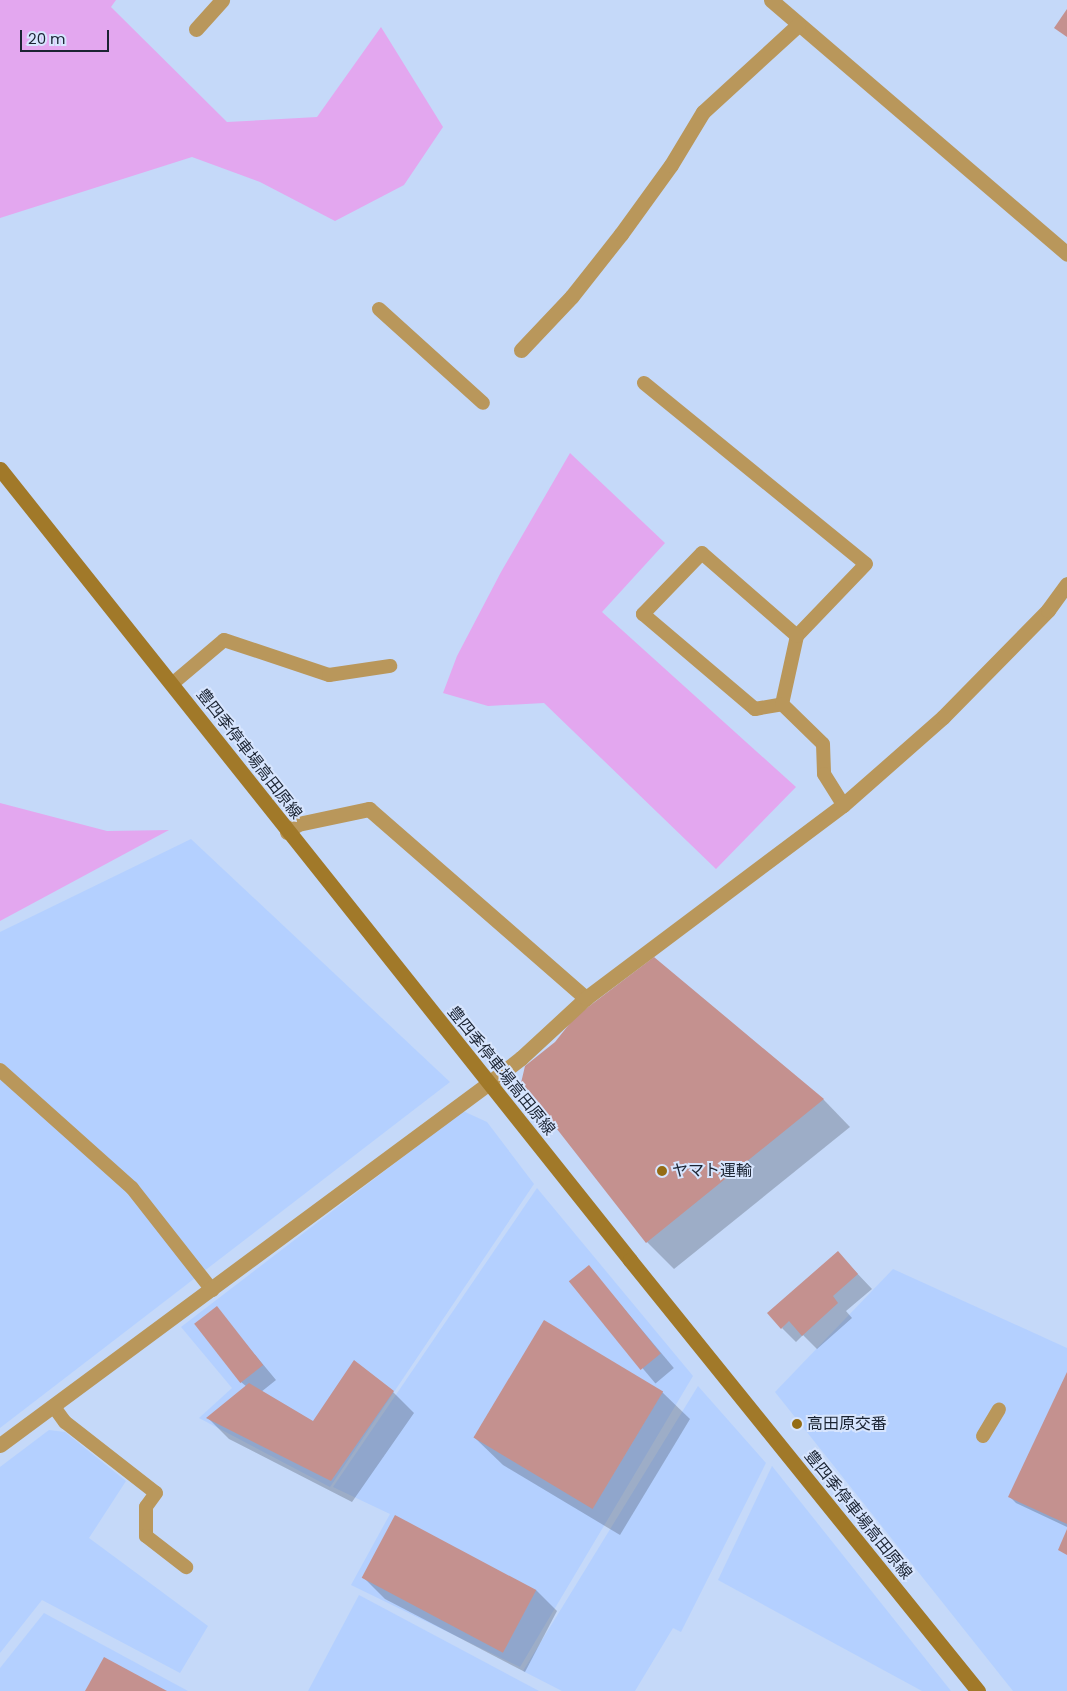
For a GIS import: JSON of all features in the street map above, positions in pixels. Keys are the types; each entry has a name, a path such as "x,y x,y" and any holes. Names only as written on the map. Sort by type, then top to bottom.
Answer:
{"main road":[{"name":"豊四季停車場高田原線","path":"0,469 172,684 287,832 978,1691"}],"street":[{"path":"196,29 222,0"},
{"path":"771,0 1067,254"},
{"path":"522,350 572,296 621,234 671,165 703,112 798,25"},
{"path":"0,1445 54,1407 489,1083 521,1058 586,998 842,805 943,717 1048,610 1067,584"},
{"path":"287,832 298,824 369,809 586,998"}],"lane":[{"path":"379,309 483,403"},
{"path":"644,383 866,564 797,636 782,704"},
{"path":"782,704 755,709 643,614 702,553 797,636"},
{"path":"172,684 224,640 329,675 390,666"},
{"path":"782,704 823,744 824,774 842,805"},
{"path":"0,1070 132,1188 212,1290"},
{"path":"54,1407 65,1422 156,1493 146,1507 146,1536 186,1567"},
{"path":"983,1436 998,1409"}],"shaded area":[{"path":"0,0 116,0 111,7 227,122 317,117 381,27 443,127 404,185 335,221 260,182 192,157 0,218"},
{"path":"570,453 665,543 602,612 796,787 716,869 544,703 488,706 443,693 457,656 501,572"},
{"path":"0,803 107,831 169,830 0,921"},
{"path":"191,839 450,1082 0,1428 0,932"},
{"path":"463,1111 487,1122 534,1184 330,1487 199,1418 232,1388 181,1327"},
{"path":"537,1188 693,1376 520,1667 351,1585 390,1514 333,1487"},
{"path":"893,1269 1067,1348 1067,1691 1013,1691 775,1392"},
{"path":"698,1386 766,1463 681,1632 673,1628 635,1691 562,1691 523,1671"},
{"path":"49,1430 65,1432 126,1481 89,1538 208,1626 180,1673 42,1600 0,1653 0,1467"},
{"path":"772,1466 951,1691 922,1691 718,1580"},
{"path":"359,1595 539,1691 308,1691"},
{"path":"44,1613 188,1691 0,1691 0,1668"}],"building":[{"path":"1067,9 1067,37 1054,28"},
{"name":"ヤマト運輸","path":"654,957 824,1099 646,1243 521,1083 525,1066 555,1042 575,1017"},
{"path":"838,1251 858,1274 833,1296 838,1303 802,1336 789,1321 781,1329 767,1313"},
{"path":"589,1265 661,1354 641,1370 569,1281"},
{"path":"217,1306 263,1365 240,1383 194,1324"},
{"path":"544,1320 663,1392 593,1509 473,1437"},
{"path":"354,1360 394,1391 331,1481 206,1418 249,1383 313,1421"},
{"path":"1067,1372 1067,1524 1008,1497"},
{"path":"395,1515 536,1590 503,1653 362,1578"},
{"path":"1067,1529 1067,1555 1058,1550"},
{"path":"104,1657 167,1691 85,1691"}],"place":[{"name":"ヤマト運輸","path":"662,1171"},
{"name":"高田原交番","path":"797,1424"}]}
